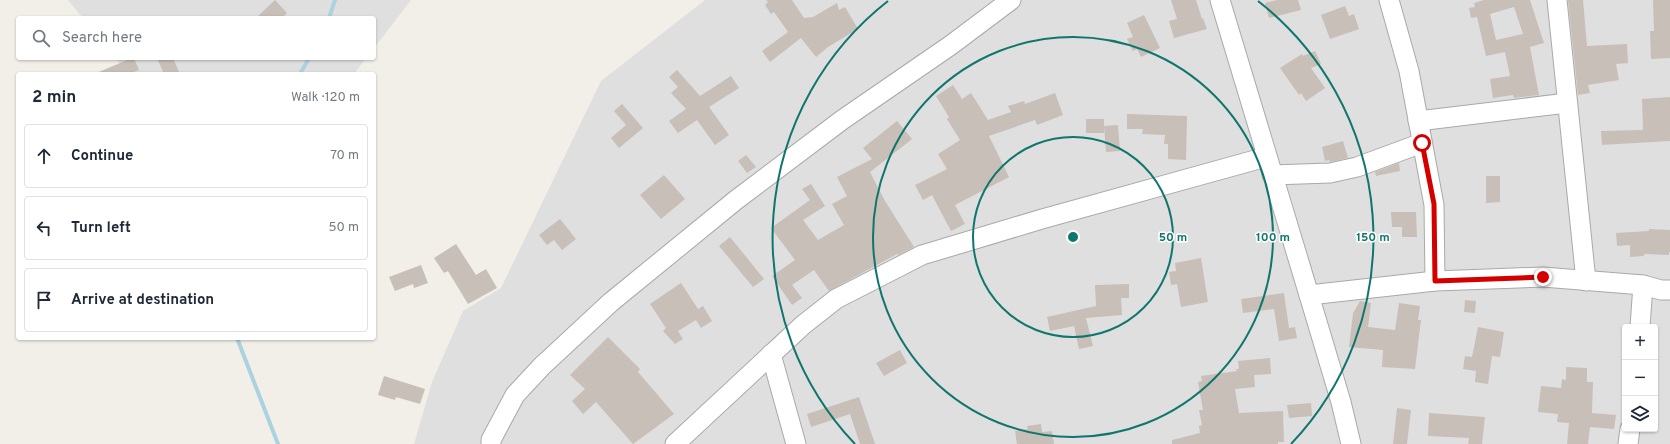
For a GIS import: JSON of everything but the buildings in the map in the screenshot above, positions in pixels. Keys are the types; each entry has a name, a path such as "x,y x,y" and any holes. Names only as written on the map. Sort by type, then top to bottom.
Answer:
{"street":[{"path":"491,444 491,440 515,395 542,366 611,302 736,200 842,120 951,45 1011,0"},
{"path":"1220,0 1266,157 1341,402 1351,444"},
{"path":"1389,0 1409,71 1434,204 1435,281"},
{"path":"1557,0 1586,280"},
{"path":"1418,121 1568,103"},
{"path":"1272,175 1330,173 1357,167 1422,143"},
{"path":"675,444 803,325 836,299 922,255 1042,219 1266,157"},
{"path":"1309,295 1435,281 1543,277 1643,285 1661,290 1670,290"},
{"path":"1640,324 1643,285"},
{"path":"771,354 796,444"},
{"path":"1628,444 1630,432"}],"shaded area":[{"path":"68,0 411,0 376,45 376,16 81,16"},
{"path":"705,0 1670,0 1670,444 414,444 432,382 463,311 501,288 601,81"},
{"path":"117,60 364,60 356,72 126,72"}],"waterway":[{"path":"330,16 335,0"},
{"path":"301,72 308,60"},
{"path":"238,340 278,444"}],"route":[{"path":"1422,143 1434,204 1435,281 1543,277"}]}
